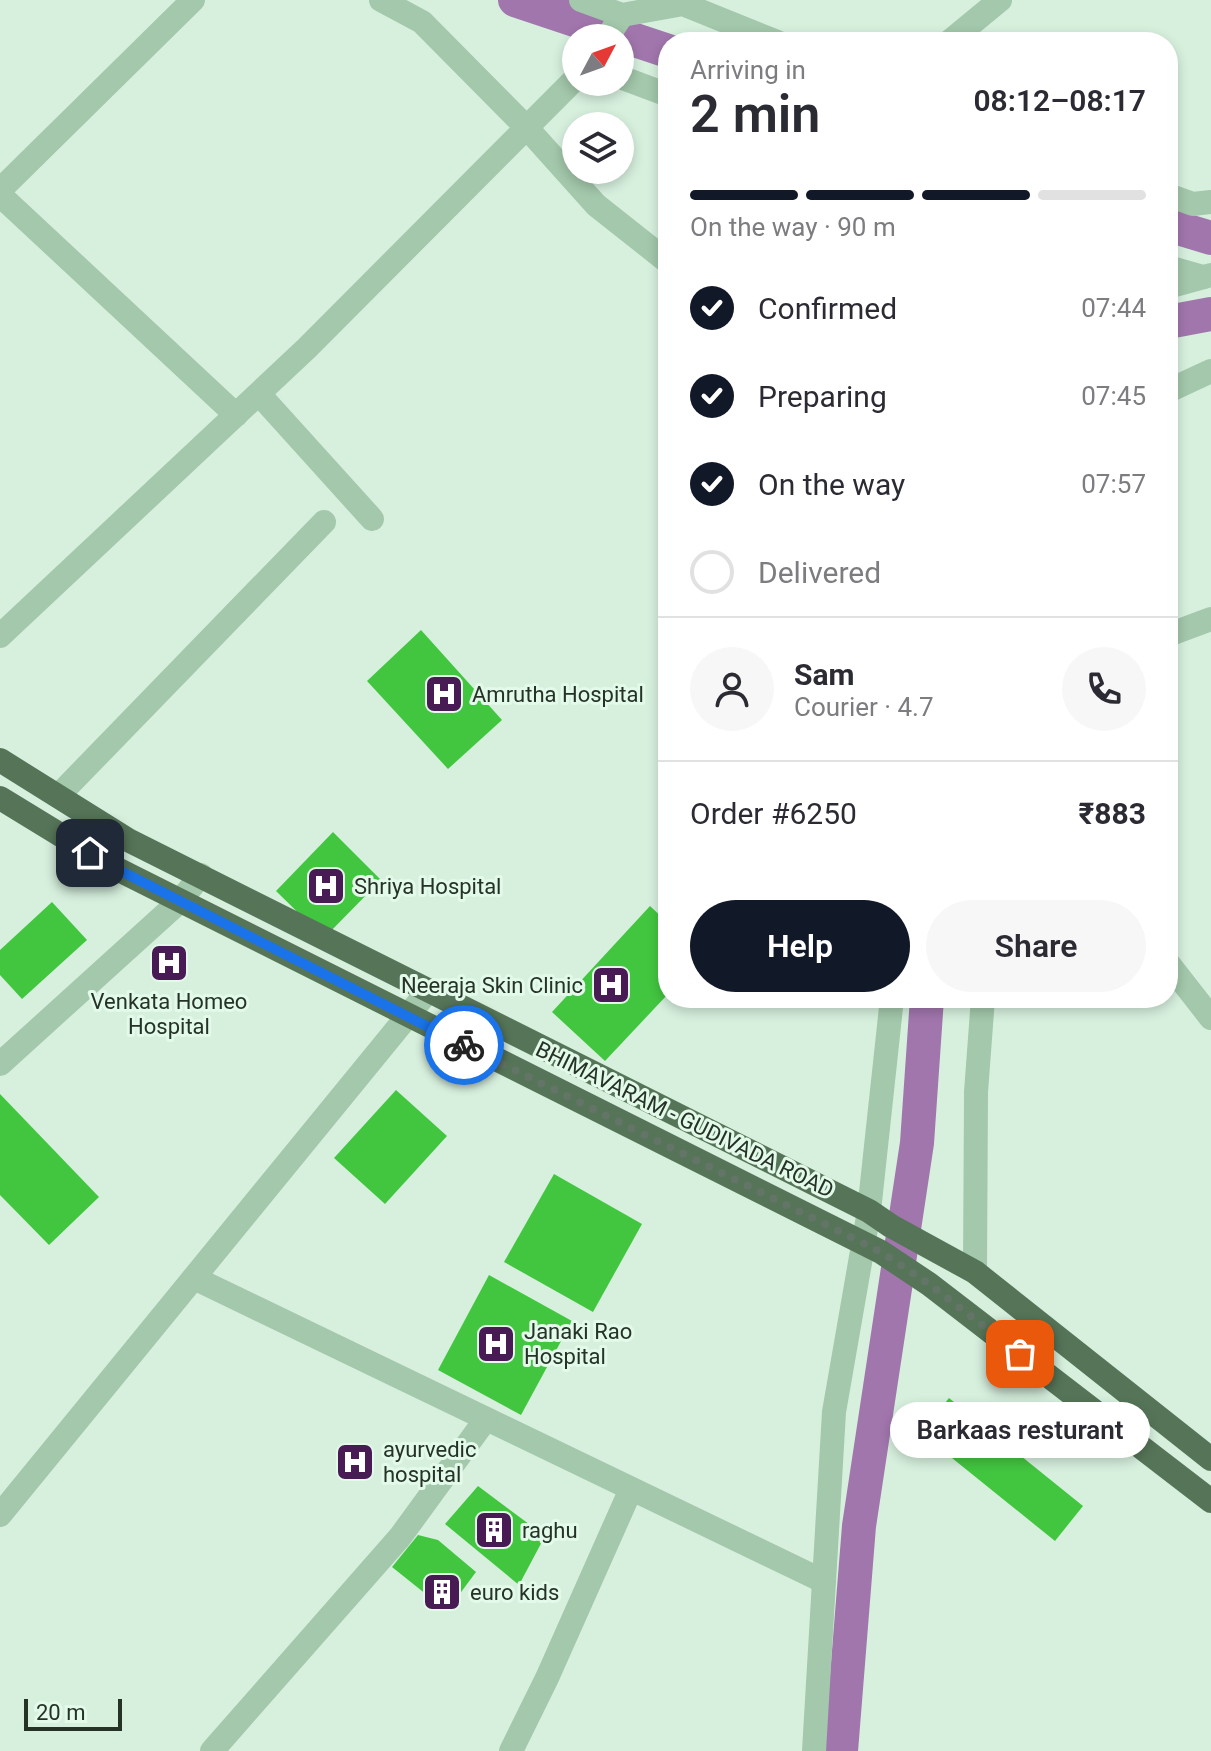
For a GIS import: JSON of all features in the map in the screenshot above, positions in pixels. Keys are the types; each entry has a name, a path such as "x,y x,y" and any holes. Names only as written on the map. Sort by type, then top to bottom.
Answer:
{"main road":[{"name":"BHIMAVARAM - GUDIVADA ROAD","path":"0,760 128,840 869,1211 975,1272 1211,1459"},
{"name":"BHIMAVARAM - GUDIVADA ROAD","path":"0,798 113,867 872,1249 929,1284 1211,1501"},
{"path":"1020,1354 1041,1324"}],"street":[{"path":"193,0 0,193 236,415"},
{"path":"381,0 422,22 527,128 596,205 658,254"},
{"path":"581,0 622,15 681,2 753,32"},
{"path":"961,32 1000,0"},
{"path":"616,24 622,15"},
{"path":"634,82 658,91"},
{"path":"0,636 259,394 562,92"},
{"path":"1178,199 1193,204 1211,202"},
{"path":"1178,269 1207,276"},
{"path":"1178,284 1207,276"},
{"path":"1178,386 1211,371"},
{"path":"259,394 372,519"},
{"path":"58,796 324,522"},
{"path":"1178,631 1211,619"},
{"path":"0,1064 180,901 201,875"},
{"path":"1178,976 1211,1018"},
{"path":"0,1515 428,991"},
{"path":"814,1751 834,1412 872,1249 869,1211 891,1008"},
{"path":"975,1272 976,1092 982,1008"},
{"path":"194,1278 823,1581"},
{"path":"212,1751 400,1537 486,1419"},
{"path":"511,1751 631,1489"}],"building":[{"path":"421,630 502,720 448,769 367,681"},
{"path":"333,832 381,880 324,938 276,891"},
{"path":"52,902 87,940 22,999 0,975 0,950"},
{"path":"650,906 658,914 658,1005 605,1061 552,1012"},
{"path":"396,1090 447,1136 385,1204 334,1158"},
{"path":"0,1094 99,1197 49,1245 0,1195"},
{"path":"554,1174 642,1224 593,1312 504,1262"},
{"path":"489,1275 572,1321 521,1415 438,1370"},
{"path":"949,1398 1083,1506 1055,1541 921,1433"},
{"name":"raghu","path":"478,1486 545,1536 519,1585 445,1524"},
{"name":"euro kids","path":"418,1535 438,1540 476,1572 447,1611 392,1567"}],"waterway":[{"path":"515,0 658,48"},
{"path":"1178,228 1211,238"},
{"path":"1178,320 1211,314"},
{"path":"841,1751 859,1526 917,1143 926,1008"}],"way so far":[{"path":"464,1045 881,1252 929,1284 1020,1354"}],"place":[{"name":"Amrutha Hospital","path":"444,694"},
{"name":"Shriya Hospital","path":"326,886"},
{"name":"Venkata Homeo Hospital","path":"169,963"},
{"name":"Neeraja Skin Clinic","path":"611,985"},
{"name":"Janaki Rao Hospital","path":"496,1344"},
{"name":"Barkaas resturant","path":"1020,1354"},
{"name":"ayurvedic hospital","path":"355,1462"},
{"name":"raghu","path":"494,1530"},
{"name":"euro kids","path":"442,1592"}],"route":[{"path":"90,853 464,1045"}]}
